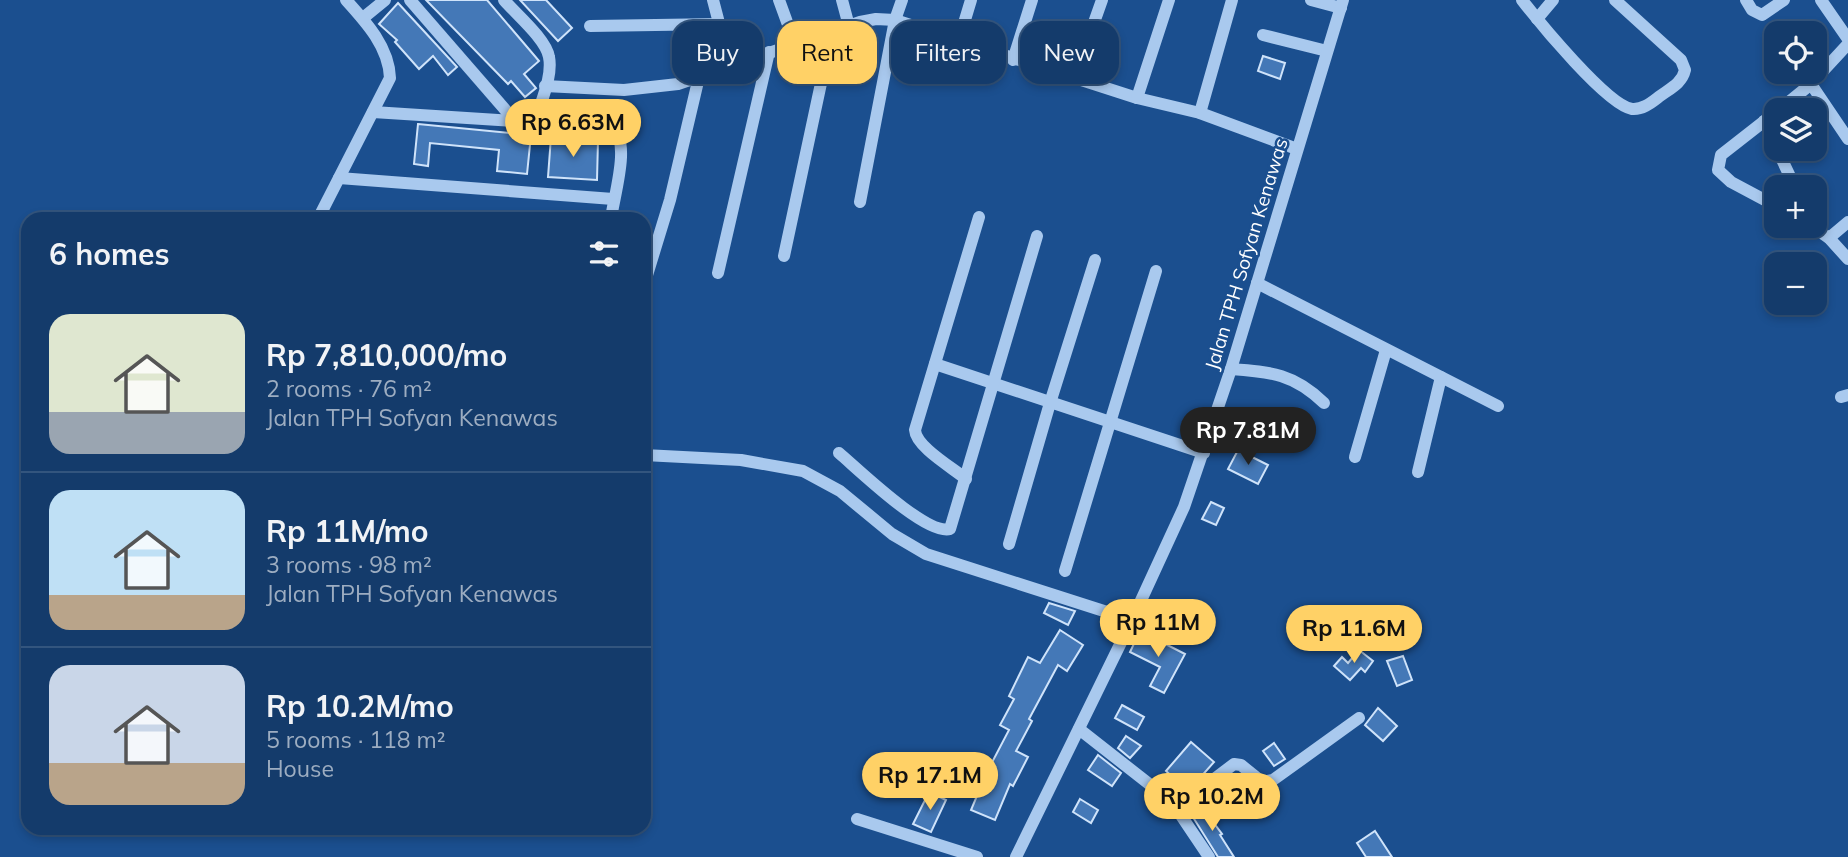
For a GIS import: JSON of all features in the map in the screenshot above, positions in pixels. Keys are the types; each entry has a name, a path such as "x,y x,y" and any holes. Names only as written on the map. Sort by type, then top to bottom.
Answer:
{"street":[{"path":"322,212 390,78 386,55 363,18 346,0"},
{"path":"363,18 385,0"},
{"path":"410,0 515,121"},
{"path":"504,0 546,48 550,60 535,123"},
{"path":"713,0 720,21"},
{"path":"779,0 787,21"},
{"path":"842,0 848,21"},
{"path":"860,202 901,0"},
{"path":"965,21 971,0"},
{"path":"1013,60 1032,0"},
{"path":"1095,21 1102,0"},
{"path":"1137,99 1169,0"},
{"path":"1200,113 1232,0"},
{"path":"1311,0 1342,4"},
{"path":"1522,0 1587,74 1618,103 1637,109 1648,105 1680,82 1685,70 1682,60 1615,0"},
{"path":"1537,19 1553,0"},
{"path":"1746,0 1752,10 1762,15 1784,0"},
{"path":"1821,0 1848,41 1827,65"},
{"name":"Jalan TPH Sofyan Kenawas","path":"1016,857 1184,507 1231,369 1342,4"},
{"path":"868,21 895,20"},
{"path":"590,26 672,25"},
{"path":"1263,35 1327,51"},
{"path":"763,54 777,50"},
{"path":"719,273 769,52"},
{"path":"1006,58 1020,62"},
{"path":"545,86 624,90 672,84"},
{"path":"651,262 670,200 697,84"},
{"path":"785,256 821,84"},
{"path":"1090,84 1137,99 1200,113 1297,149"},
{"path":"1794,98 1811,84 1848,139"},
{"path":"373,112 612,129 618,135 622,147 612,212"},
{"path":"1764,121 1721,155 1718,170 1731,182 1764,200"},
{"path":"339,178 613,199"},
{"path":"966,479 921,444 915,436 979,217"},
{"path":"1848,222 1829,238 1848,259"},
{"path":"839,453 915,516 942,530 950,529 1037,236"},
{"path":"1009,544 1096,260"},
{"path":"1065,571 1156,271"},
{"path":"1257,283 1498,405"},
{"path":"1355,457 1386,350"},
{"path":"935,364 1204,453"},
{"path":"1231,369 1272,372 1290,378 1324,403"},
{"path":"1418,472 1441,377"},
{"path":"651,455 741,460 803,471 840,491 892,534 926,554 1132,620"},
{"path":"1176,807 1234,764 1241,765 1262,782 1273,780 1359,718"},
{"path":"1079,729 1167,798 1176,807 1209,857"},
{"path":"857,819 977,857"}],"building":[{"path":"426,0 487,0 539,61 524,74 536,88 525,97 511,81 508,84"},
{"path":"520,0 546,0 572,28 558,41"},
{"path":"398,3 457,67 448,75 433,56 419,69 395,42 397,40 379,24"},
{"path":"1263,56 1285,63 1280,79 1258,71"},
{"path":"418,124 531,135 527,174 497,171 499,150 430,143 428,166 414,164"},
{"path":"551,137 598,140 597,180 548,177"},
{"path":"1238,450 1268,465 1258,484 1228,469"},
{"path":"1211,502 1224,508 1216,525 1202,519"},
{"path":"1049,603 1075,611 1068,625 1044,613"},
{"path":"1060,630 1083,645 1067,671 1058,665 1029,719 1032,721 1016,751 1028,757 1013,786 1010,784 995,820 971,810 1009,730 1000,725 1014,699 1009,696 1028,657 1040,663"},
{"path":"1140,631 1185,654 1164,693 1150,686 1160,667 1130,652"},
{"path":"1359,650 1373,661 1365,672 1361,668 1350,680 1334,666 1342,657 1348,663"},
{"path":"1403,656 1412,680 1397,686 1387,661"},
{"path":"1122,705 1144,717 1137,730 1115,718"},
{"path":"1378,708 1397,726 1383,741 1365,725"},
{"path":"1126,736 1141,746 1130,758 1118,748"},
{"path":"1191,742 1214,762 1186,789 1166,771"},
{"path":"1274,743 1285,759 1274,766 1263,751"},
{"path":"1098,755 1121,773 1112,786 1088,770"},
{"path":"929,792 946,800 931,832 913,824"},
{"path":"1080,799 1098,810 1091,823 1073,812"},
{"path":"1201,806 1222,834 1220,835 1234,857 1218,857 1191,814"},
{"path":"1375,831 1392,857 1366,857 1357,843"}]}
